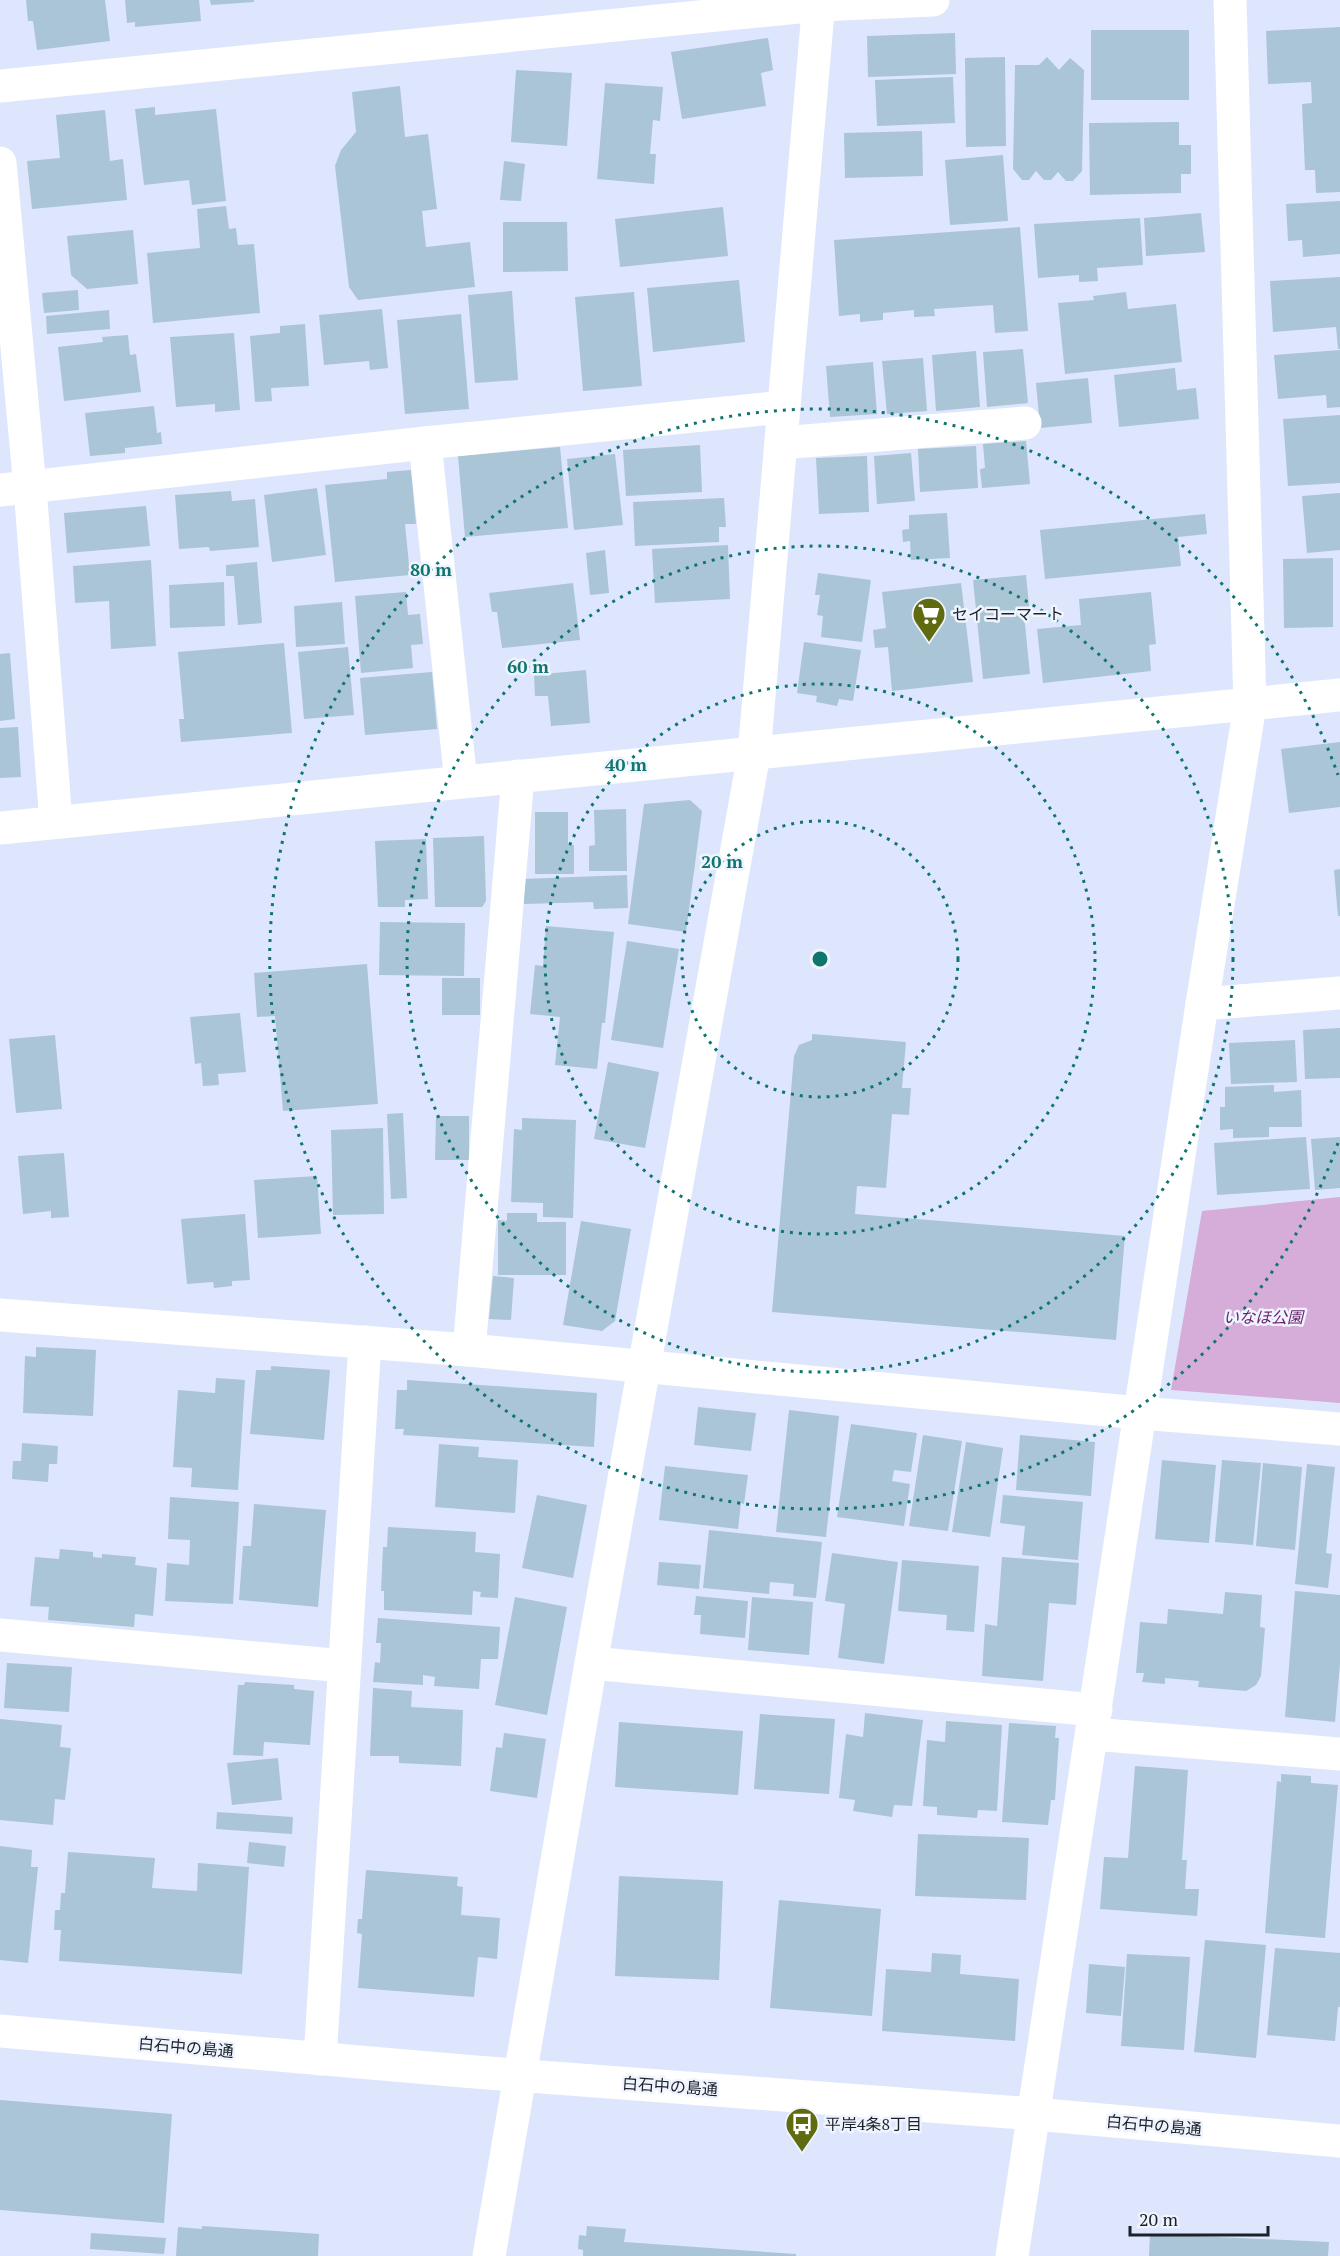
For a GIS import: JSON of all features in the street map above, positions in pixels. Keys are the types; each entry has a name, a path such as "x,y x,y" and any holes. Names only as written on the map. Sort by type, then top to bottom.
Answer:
{"street":[{"path":"0,86 819,3 933,0"},
{"path":"1012,2256 1202,1004 1250,705 1230,0"},
{"path":"489,2256 522,2075 531,2010 591,1663 754,754 819,3"},
{"path":"0,163 15,489 56,822"},
{"path":"15,489 425,443 784,407"},
{"path":"781,443 1025,423"},
{"path":"425,443 461,782"},
{"path":"0,828 1340,695"},
{"path":"469,1350 518,776"},
{"path":"1202,1004 1340,993"},
{"path":"0,1315 469,1350 1140,1413 1340,1429"},
{"path":"320,2059 365,1342"},
{"path":"0,1635 344,1666"},
{"path":"591,1663 1094,1722 1340,1754"},
{"name":"白石中の島通","path":"0,2031 320,2059 1340,2140"}],"green space":[{"name":"いなほ公園","path":"1340,1197 1340,1403 1171,1390 1202,1211"}],"building":[{"path":"26,0 105,0 110,41 37,50 33,21 28,21"},
{"path":"125,0 199,0 201,21 135,27 135,22 127,23"},
{"path":"210,0 254,0 254,2 211,5"},
{"path":"1340,27 1340,192 1316,193 1315,170 1305,170 1302,104 1312,103 1311,82 1268,84 1266,31"},
{"path":"1091,30 1189,30 1189,100 1091,100"},
{"path":"955,33 956,74 868,77 867,36"},
{"path":"768,38 773,70 761,73 766,106 682,119 671,52"},
{"path":"1005,57 1006,146 966,147 965,58"},
{"path":"1047,57 1059,70 1070,58 1084,70 1082,171 1073,181 1066,181 1058,172 1051,180 1044,180 1036,171 1029,180 1022,180 1013,169 1015,65 1039,65"},
{"path":"516,70 572,73 567,146 511,142"},
{"path":"953,77 955,123 877,126 875,80"},
{"path":"605,83 663,87 660,121 653,120 650,154 656,154 654,184 597,179"},
{"path":"400,86 405,137 428,134 437,209 422,211 426,247 470,242 475,287 358,300 349,287 335,166 341,150 356,132 352,92"},
{"path":"155,107 155,115 216,109 226,201 192,205 189,180 144,185 135,109"},
{"path":"105,110 110,161 123,159 127,200 32,209 27,161 60,158 56,115"},
{"path":"1179,122 1179,145 1191,145 1191,174 1181,174 1181,193 1090,195 1089,123"},
{"path":"922,131 923,176 845,178 844,133"},
{"path":"1003,155 1008,221 950,225 945,160"},
{"path":"504,161 525,164 521,201 500,200"},
{"path":"1340,201 1340,254 1303,257 1302,240 1288,241 1286,204"},
{"path":"226,206 229,229 236,228 238,245 254,244 260,313 153,323 147,253 200,248 197,209"},
{"path":"723,207 728,256 620,267 615,219"},
{"path":"1201,213 1205,252 1146,256 1144,218"},
{"path":"1140,218 1143,265 1097,268 1098,281 1079,282 1079,275 1038,278 1034,224"},
{"path":"503,222 567,222 568,271 503,272"},
{"path":"1020,227 1028,331 995,333 993,305 934,309 935,316 914,317 914,310 883,313 883,320 860,322 860,314 839,316 834,240"},
{"path":"133,230 138,284 87,289 71,275 67,236"},
{"path":"1340,277 1340,349 1338,349 1336,327 1273,332 1270,281"},
{"path":"739,280 745,342 653,352 647,288"},
{"path":"78,290 79,310 44,313 42,293"},
{"path":"512,291 518,380 475,383 468,295"},
{"path":"634,292 642,386 583,391 575,297"},
{"path":"1126,292 1128,309 1176,304 1182,362 1065,374 1058,303 1094,300 1093,296"},
{"path":"382,309 388,368 370,370 369,361 324,365 319,315"},
{"path":"109,310 110,329 47,334 46,316"},
{"path":"461,314 469,409 405,414 397,320"},
{"path":"305,324 309,386 271,388 272,401 255,402 250,336 280,333 280,326"},
{"path":"234,333 240,410 215,412 215,404 176,407 170,337"},
{"path":"128,335 130,355 136,354 141,392 64,401 58,347 103,342 102,337"},
{"path":"1023,349 1028,403 987,407 983,352"},
{"path":"1340,350 1340,407 1327,408 1326,395 1278,399 1274,355"},
{"path":"976,351 980,407 936,411 932,355"},
{"path":"923,358 927,411 887,414 882,361"},
{"path":"873,362 877,414 830,417 826,366"},
{"path":"1175,368 1177,390 1196,388 1199,419 1119,427 1114,375"},
{"path":"1088,378 1092,423 1040,428 1036,383"},
{"path":"154,406 157,433 161,432 162,444 125,448 125,453 90,456 85,413"},
{"path":"1340,415 1340,483 1288,486 1283,419"},
{"path":"1026,441 1030,484 982,488 980,469 985,468 983,444"},
{"path":"700,445 702,492 626,496 623,450"},
{"path":"976,446 978,488 920,492 918,449"},
{"path":"560,447 568,528 465,537 458,456"},
{"path":"911,453 915,501 877,504 874,456"},
{"path":"615,454 623,525 574,530 567,459"},
{"path":"867,456 869,512 819,514 816,458"},
{"path":"411,470 416,524 405,524 410,575 335,582 325,485 387,479 387,472"},
{"path":"317,488 326,555 272,562 264,495"},
{"path":"231,491 232,501 255,499 259,547 210,551 209,547 179,549 175,495"},
{"path":"1340,493 1340,550 1307,553 1302,496"},
{"path":"724,498 726,527 719,527 719,542 635,546 633,502"},
{"path":"146,506 150,546 67,553 64,513"},
{"path":"947,513 950,558 911,560 910,541 903,542 902,530 909,529 909,515"},
{"path":"1205,514 1207,534 1178,537 1181,566 1045,579 1040,530"},
{"path":"728,545 730,599 655,603 652,549"},
{"path":"605,550 609,593 590,595 586,553"},
{"path":"1333,558 1333,627 1284,628 1283,559"},
{"path":"151,560 156,646 111,649 109,601 75,603 73,566"},
{"path":"257,562 262,623 238,625 234,576 226,576 226,565"},
{"path":"818,573 871,580 862,642 821,637 823,616 817,615 820,595 815,595"},
{"path":"1026,575 1030,615 1024,615 1030,674 983,679 973,580"},
{"path":"224,582 225,626 170,628 169,585"},
{"path":"573,583 580,640 502,648 497,612 492,612 489,593"},
{"path":"961,583 973,682 892,691 888,647 875,648 873,630 886,628 882,592"},
{"path":"406,592 408,615 420,614 423,644 411,645 413,668 361,673 355,596"},
{"path":"1151,592 1156,644 1149,645 1151,671 1043,683 1037,629 1081,625 1079,599"},
{"path":"342,602 345,644 296,647 294,606"},
{"path":"804,642 861,650 853,701 839,699 837,706 816,702 817,696 797,693"},
{"path":"284,643 292,733 181,742 179,719 184,719 178,652"},
{"path":"348,647 354,715 304,719 298,652"},
{"path":"10,653 15,719 0,721 0,654"},
{"path":"586,670 590,723 551,726 548,696 535,696 534,675"},
{"path":"432,672 437,729 365,735 360,678"},
{"path":"18,727 21,777 0,778 0,728"},
{"path":"1340,742 1340,807 1289,813 1281,749"},
{"path":"690,800 702,811 686,932 628,924 644,804"},
{"path":"626,809 627,871 589,871 589,846 595,845 594,810"},
{"path":"535,812 568,812 568,845 574,845 574,874 535,874"},
{"path":"484,836 486,901 482,907 435,907 433,838"},
{"path":"426,839 428,899 405,900 405,907 378,907 375,841"},
{"path":"1340,869 1340,916 1338,916 1334,870"},
{"path":"627,875 628,908 594,909 593,902 524,904 523,879"},
{"path":"380,922 465,923 464,976 379,975"},
{"path":"546,926 614,932 605,1023 602,1023 597,1069 555,1065 560,1017 530,1014 535,965 543,966"},
{"path":"627,941 679,949 663,1048 611,1040"},
{"path":"367,964 378,1104 283,1111 275,1016 257,1017 254,973"},
{"path":"442,978 480,978 480,1015 442,1015"},
{"path":"240,1013 246,1072 218,1074 219,1085 203,1086 201,1063 195,1064 190,1017"},
{"path":"1340,1028 1340,1078 1305,1079 1303,1030"},
{"path":"812,1034 906,1042 902,1088 911,1088 909,1115 892,1114 886,1188 857,1186 855,1214 1125,1236 1116,1340 772,1312 794,1056 799,1045 812,1040"},
{"path":"55,1035 62,1109 16,1113 9,1039"},
{"path":"1295,1040 1297,1082 1231,1084 1229,1043"},
{"path":"608,1062 659,1072 645,1148 594,1139"},
{"path":"1274,1085 1274,1092 1301,1090 1302,1127 1269,1127 1269,1137 1233,1138 1233,1129 1220,1130 1220,1107 1225,1107 1225,1087"},
{"path":"403,1113 407,1198 391,1199 387,1114"},
{"path":"436,1116 469,1116 469,1160 435,1160"},
{"path":"522,1118 576,1120 573,1218 543,1217 543,1203 511,1202 514,1129 522,1130"},
{"path":"383,1128 384,1214 333,1215 331,1130"},
{"path":"1306,1137 1310,1189 1217,1195 1214,1143"},
{"path":"1340,1137 1340,1188 1315,1190 1311,1139"},
{"path":"64,1153 69,1217 51,1218 51,1211 23,1214 18,1156"},
{"path":"317,1176 321,1234 258,1238 254,1180"},
{"path":"507,1213 537,1213 537,1222 566,1222 566,1275 498,1275 498,1220 507,1221"},
{"path":"245,1214 250,1280 232,1281 232,1286 214,1288 213,1282 187,1284 181,1219"},
{"path":"581,1221 631,1229 615,1321 602,1331 563,1325"},
{"path":"493,1276 514,1278 511,1320 489,1319"},
{"path":"36,1347 96,1350 93,1416 23,1413 25,1356 36,1357"},
{"path":"271,1366 330,1370 324,1440 250,1434 256,1370 271,1370"},
{"path":"216,1378 245,1380 238,1490 191,1487 192,1468 173,1467 178,1390 215,1393"},
{"path":"407,1380 597,1393 594,1447 403,1435 404,1429 395,1429 397,1390 407,1390"},
{"path":"698,1407 756,1413 751,1451 694,1445"},
{"path":"789,1410 839,1416 826,1537 776,1532"},
{"path":"851,1424 917,1433 911,1472 894,1470 892,1481 910,1484 904,1526 837,1517"},
{"path":"923,1435 962,1441 948,1531 909,1526"},
{"path":"1020,1435 1095,1442 1091,1496 1016,1490"},
{"path":"966,1442 1003,1448 990,1537 952,1532"},
{"path":"22,1443 58,1446 57,1464 49,1464 48,1482 12,1479 13,1461 21,1461"},
{"path":"439,1444 479,1447 478,1457 518,1460 515,1513 435,1507"},
{"path":"1162,1460 1216,1465 1209,1543 1155,1539"},
{"path":"1222,1460 1261,1463 1253,1545 1215,1542"},
{"path":"1263,1463 1302,1467 1295,1550 1256,1546"},
{"path":"1307,1464 1335,1467 1326,1553 1332,1554 1328,1588 1295,1584"},
{"path":"665,1466 748,1475 738,1529 659,1520"},
{"path":"537,1495 587,1505 573,1578 522,1568"},
{"path":"1003,1495 1083,1502 1078,1560 1022,1555 1025,1526 1000,1523"},
{"path":"170,1497 239,1502 233,1604 165,1601 167,1563 189,1565 190,1540 168,1539"},
{"path":"254,1504 326,1510 318,1607 239,1600 243,1546 251,1546"},
{"path":"388,1527 476,1532 475,1552 500,1554 498,1598 480,1597 481,1592 473,1591 472,1615 384,1610 384,1591 381,1591 383,1547 387,1547"},
{"path":"709,1530 822,1542 816,1598 793,1596 794,1584 770,1582 769,1594 703,1588"},
{"path":"60,1549 93,1552 93,1557 102,1558 102,1554 136,1557 135,1565 157,1568 153,1616 135,1614 134,1627 48,1620 49,1607 30,1606 35,1557 59,1559"},
{"path":"832,1553 898,1562 884,1664 838,1658 845,1604 825,1601"},
{"path":"1002,1557 1079,1563 1076,1605 1049,1603 1043,1681 982,1676 985,1624 997,1626"},
{"path":"902,1560 979,1566 974,1632 946,1630 947,1615 898,1611"},
{"path":"659,1562 701,1565 699,1589 657,1585"},
{"path":"1295,1591 1340,1595 1340,1663 1335,1722 1285,1717"},
{"path":"1225,1592 1262,1595 1260,1627 1265,1628 1261,1676 1256,1685 1246,1691 1198,1687 1199,1681 1165,1678 1165,1684 1142,1682 1144,1673 1136,1673 1140,1622 1167,1624 1168,1609 1223,1614"},
{"path":"696,1596 748,1601 745,1638 700,1634 701,1615 694,1615"},
{"path":"515,1597 567,1607 547,1715 495,1705"},
{"path":"752,1597 813,1602 809,1655 748,1650"},
{"path":"378,1618 500,1627 498,1659 481,1659 479,1689 434,1686 435,1677 423,1675 423,1685 373,1682 375,1662 380,1663 381,1643 376,1643"},
{"path":"7,1663 72,1667 69,1712 4,1708"},
{"path":"245,1682 294,1685 294,1689 314,1691 310,1745 264,1742 263,1756 233,1755 238,1685 244,1685"},
{"path":"373,1688 412,1691 411,1707 463,1710 461,1766 399,1763 399,1756 370,1756"},
{"path":"865,1713 923,1720 912,1806 894,1805 892,1817 853,1811 855,1800 839,1798 846,1734 863,1737"},
{"path":"760,1714 835,1719 829,1794 754,1789"},
{"path":"0,1719 62,1725 60,1747 71,1748 65,1800 55,1799 53,1825 0,1820"},
{"path":"946,1721 1002,1725 997,1811 978,1810 977,1818 937,1815 937,1807 923,1806 927,1740 945,1742"},
{"path":"619,1722 743,1731 738,1795 615,1787"},
{"path":"1009,1723 1056,1726 1055,1738 1059,1738 1055,1800 1051,1800 1048,1825 1002,1822"},
{"path":"504,1733 546,1739 537,1798 490,1791 496,1747 502,1748"},
{"path":"278,1758 282,1800 232,1805 227,1763"},
{"path":"1135,1766 1188,1770 1182,1860 1187,1860 1185,1889 1199,1889 1197,1916 1100,1909 1104,1857 1128,1858"},
{"path":"1281,1774 1311,1776 1311,1783 1338,1785 1325,1938 1265,1933 1277,1781 1281,1782"},
{"path":"217,1812 293,1817 292,1834 216,1829"},
{"path":"918,1834 1029,1838 1026,1900 915,1896"},
{"path":"249,1842 286,1846 284,1867 247,1863"},
{"path":"0,1846 32,1850 31,1867 38,1867 28,1963 0,1960"},
{"path":"68,1852 155,1858 152,1888 197,1891 198,1863 249,1867 242,1974 59,1961 61,1930 54,1930 55,1910 60,1910 61,1893 65,1893"},
{"path":"366,1870 458,1877 457,1886 463,1887 461,1915 500,1918 497,1959 478,1957 474,1997 358,1988 362,1934 357,1933 358,1919 362,1919"},
{"path":"619,1876 723,1881 719,1980 615,1976"},
{"path":"779,1900 881,1909 872,2016 770,2008"},
{"path":"1205,1940 1266,1945 1256,2058 1194,2052"},
{"path":"1275,1948 1340,1953 1340,2007 1338,2007 1335,2041 1267,2035"},
{"path":"932,1953 961,1955 960,1974 1019,1979 1015,2041 882,2031 886,1969 931,1972"},
{"path":"1127,1954 1190,1957 1184,2050 1121,2046"},
{"path":"1089,1964 1125,1967 1121,2016 1086,2013"},
{"path":"0,2100 172,2114 164,2223 0,2210"},
{"path":"202,2226 319,2234 318,2256 176,2256 178,2227 202,2229"},
{"path":"587,2226 626,2229 624,2242 796,2254 796,2256 583,2256 583,2250 578,2249 579,2235 586,2236"},
{"path":"91,2233 166,2238 164,2254 90,2249"},
{"path":"1150,2234 1329,2242 1328,2256 1149,2256"}],"place":[{"name":"セイコーマート","path":"929,643"},
{"name":"平岸4条8丁目","path":"802,2153"}]}
